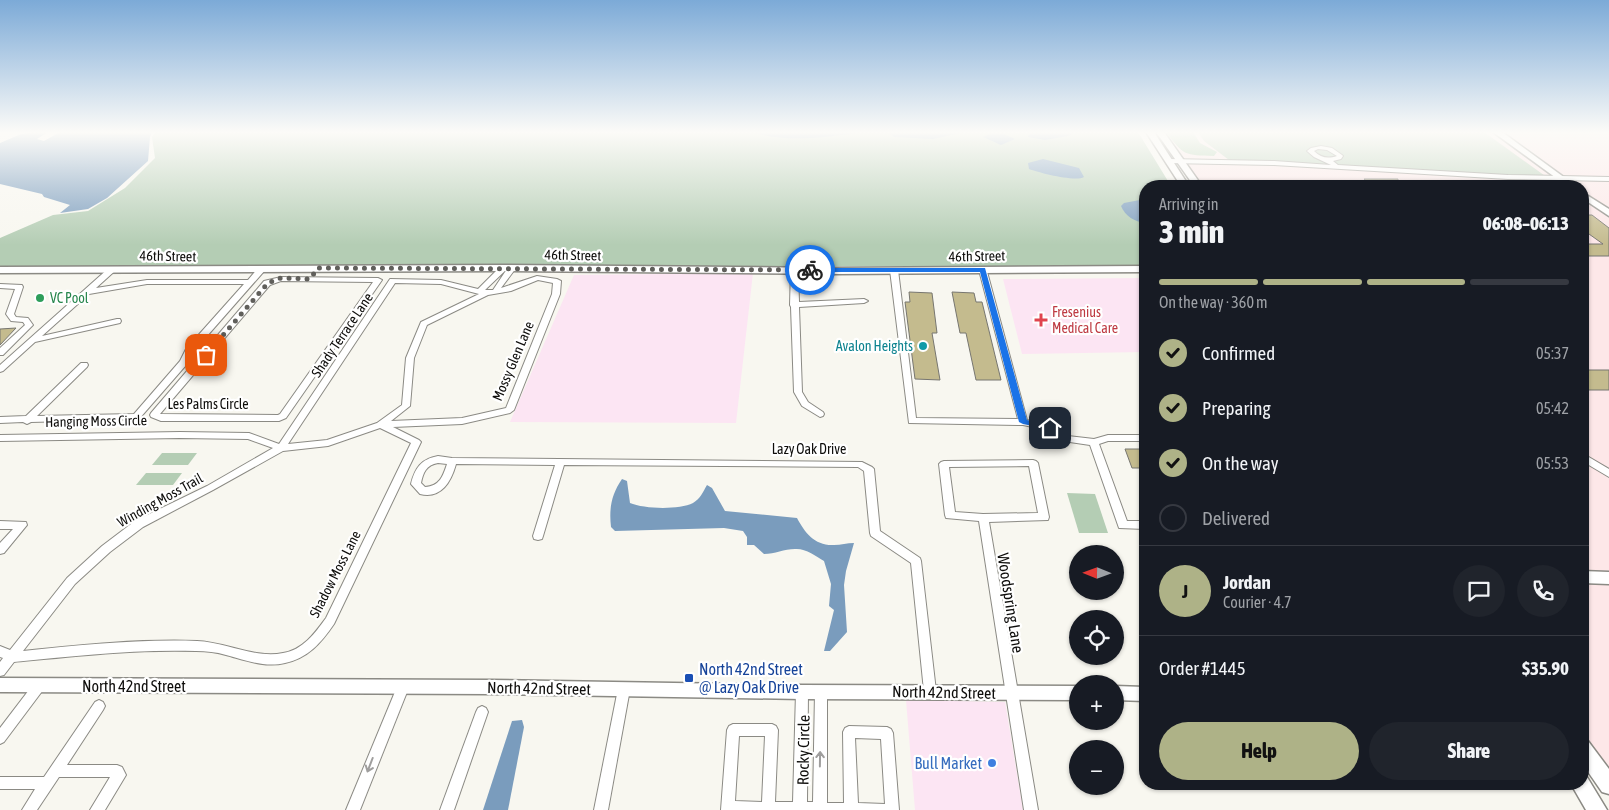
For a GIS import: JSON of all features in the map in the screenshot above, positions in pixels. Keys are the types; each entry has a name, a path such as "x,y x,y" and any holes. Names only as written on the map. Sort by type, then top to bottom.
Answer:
{"main road":[{"path":"1186,170 1193,180"},
{"path":"1589,756 1609,785"},
{"path":"1584,790 1597,810"}],"street":[{"path":"1402,170 1609,180"},
{"path":"1549,170 1562,179"},
{"path":"1589,199 1609,213"},
{"path":"136,417 184,362 188,351 262,268"},
{"name":"46th Street","path":"0,270 262,268 508,268 717,271 1139,269"},
{"path":"310,279 318,268"},
{"name":"Les Palms Circle","path":"378,280 281,278 268,283 154,415 161,418 279,418 284,416 378,280 386,268"},
{"path":"496,290 508,268"},
{"path":"380,425 406,406 410,358 424,324 475,297 508,268"},
{"path":"0,369 113,269"},
{"path":"794,270 798,392 805,404 820,414"},
{"path":"894,270 912,421 1023,422 1050,428 1066,439 1094,442 1108,438 1139,438"},
{"path":"983,270 1023,422"},
{"name":"Mossy Glen Lane","path":"380,425 462,421 510,410 556,294 557,281 537,278 508,289 480,292"},
{"name":"Shady Terrace Lane","path":"281,448 393,281 441,282 480,292"},
{"path":"87,292 147,282 250,282"},
{"path":"0,286 19,287 10,314 14,319 25,320 29,325 0,353"},
{"path":"794,305 864,301"},
{"path":"32,341 117,321"},
{"path":"27,421 84,365"},
{"path":"0,420 27,421 154,415"},
{"name":"Winding Moss Trail","path":"0,671 71,581 106,549 139,524 210,488 281,448 328,443 380,425"},
{"name":"Shadow Moss Lane","path":"12,657 121,646 205,646 231,651 245,657 273,660 296,655 317,639 330,621 416,442 380,425"},
{"name":"Hanging Moss Circle","path":"0,438 180,435 250,436 281,448"},
{"path":"1094,442 1123,524 1139,525"},
{"path":"1589,460 1609,474"},
{"name":"Lazy Oak Drive","path":"452,461 859,464 869,469 875,533 916,561 930,691"},
{"path":"538,536 560,463"},
{"path":"1033,463 1044,518 983,518 950,515 944,464 1033,463"},
{"name":"Woodspring Lane","path":"983,518 1010,692 1031,810"},
{"path":"0,525 22,525 0,550"},
{"path":"1589,577 1609,578"},
{"path":"0,651 12,657"},
{"name":"North 42nd Street","path":"0,685 1069,693"},
{"path":"0,738 39,686"},
{"path":"353,810 403,687"},
{"path":"601,810 624,689"},
{"name":"Rocky Circle","path":"800,807 802,692"},
{"name":"Rocky Circle","path":"820,808 821,692"},
{"path":"1124,693 1139,694"},
{"path":"29,810 98,706"},
{"path":"447,810 481,718"},
{"path":"768,808 772,730 733,730 728,809 768,808 800,807 883,810"},
{"path":"851,809 849,732 887,732 892,810"},
{"path":"55,771 117,771 118,775 97,810"},
{"path":"0,783 47,783"}],"shaded area":[{"path":"1191,170 1609,170 1609,774 1589,746 1589,180 1198,180"},
{"path":"753,273 736,423 510,422 574,275"},
{"path":"1139,278 1139,352 1022,354 1003,279"},
{"path":"906,700 1005,702 1023,810 915,810"}],"green space":[{"path":"143,170 1161,170 1167,180 1139,180 1139,266 0,267 0,238 53,215 88,211 125,188"},
{"path":"1403,170 1537,170 1548,178"},
{"path":"162,453 197,453 188,465 152,465"},
{"path":"146,473 182,473 173,485 136,485"},
{"path":"1067,493 1095,494 1108,533 1079,533"}],"water":[{"path":"0,170 138,170 107,198 88,209 60,213 70,205 44,197 42,194 0,184"},
{"path":"1032,170 1080,170 1084,177 1066,178"},
{"path":"1139,200 1139,221 1125,213 1121,206 1124,203"},
{"path":"622,479 627,481 630,503 636,505 662,508 687,505 698,499 707,485 712,488 725,511 797,518 803,529 816,541 827,545 854,543 844,585 847,632 830,651 824,651 834,610 829,606 831,584 824,561 806,551 791,549 764,554 754,545 747,545 747,537 743,531 724,528 615,531 611,527 610,514 613,496"},
{"path":"522,720 524,727 508,810 483,810 512,721"}],"building":[{"path":"1364,179 1398,179 1398,180"},
{"path":"1589,215 1592,215 1609,228 1609,256 1589,256 1589,244 1603,244 1589,234"},
{"path":"909,292 932,293 937,333 932,333 940,380 915,379 905,302 910,302"},
{"path":"952,292 974,293 976,302 982,302 1001,380 976,380 966,333 960,333"},
{"path":"16,328 0,345 0,329"},
{"path":"1589,370 1609,370 1609,390 1589,390"},
{"path":"1125,449 1139,449 1139,468 1132,468"}],"way so far":[{"path":"206,355 268,283 281,278 310,279 318,268 810,270"}],"place":[{"name":"VC Pool","path":"40,298"},
{"name":"Fresenius Medical Care","path":"1041,320"},
{"name":"Avalon Heights","path":"923,346"},
{"name":"North 42nd Street @ Lazy Oak Drive","path":"689,678"},
{"name":"Bull Market","path":"992,763"}],"route":[{"path":"810,270 983,270 1023,422 1050,428"}]}
